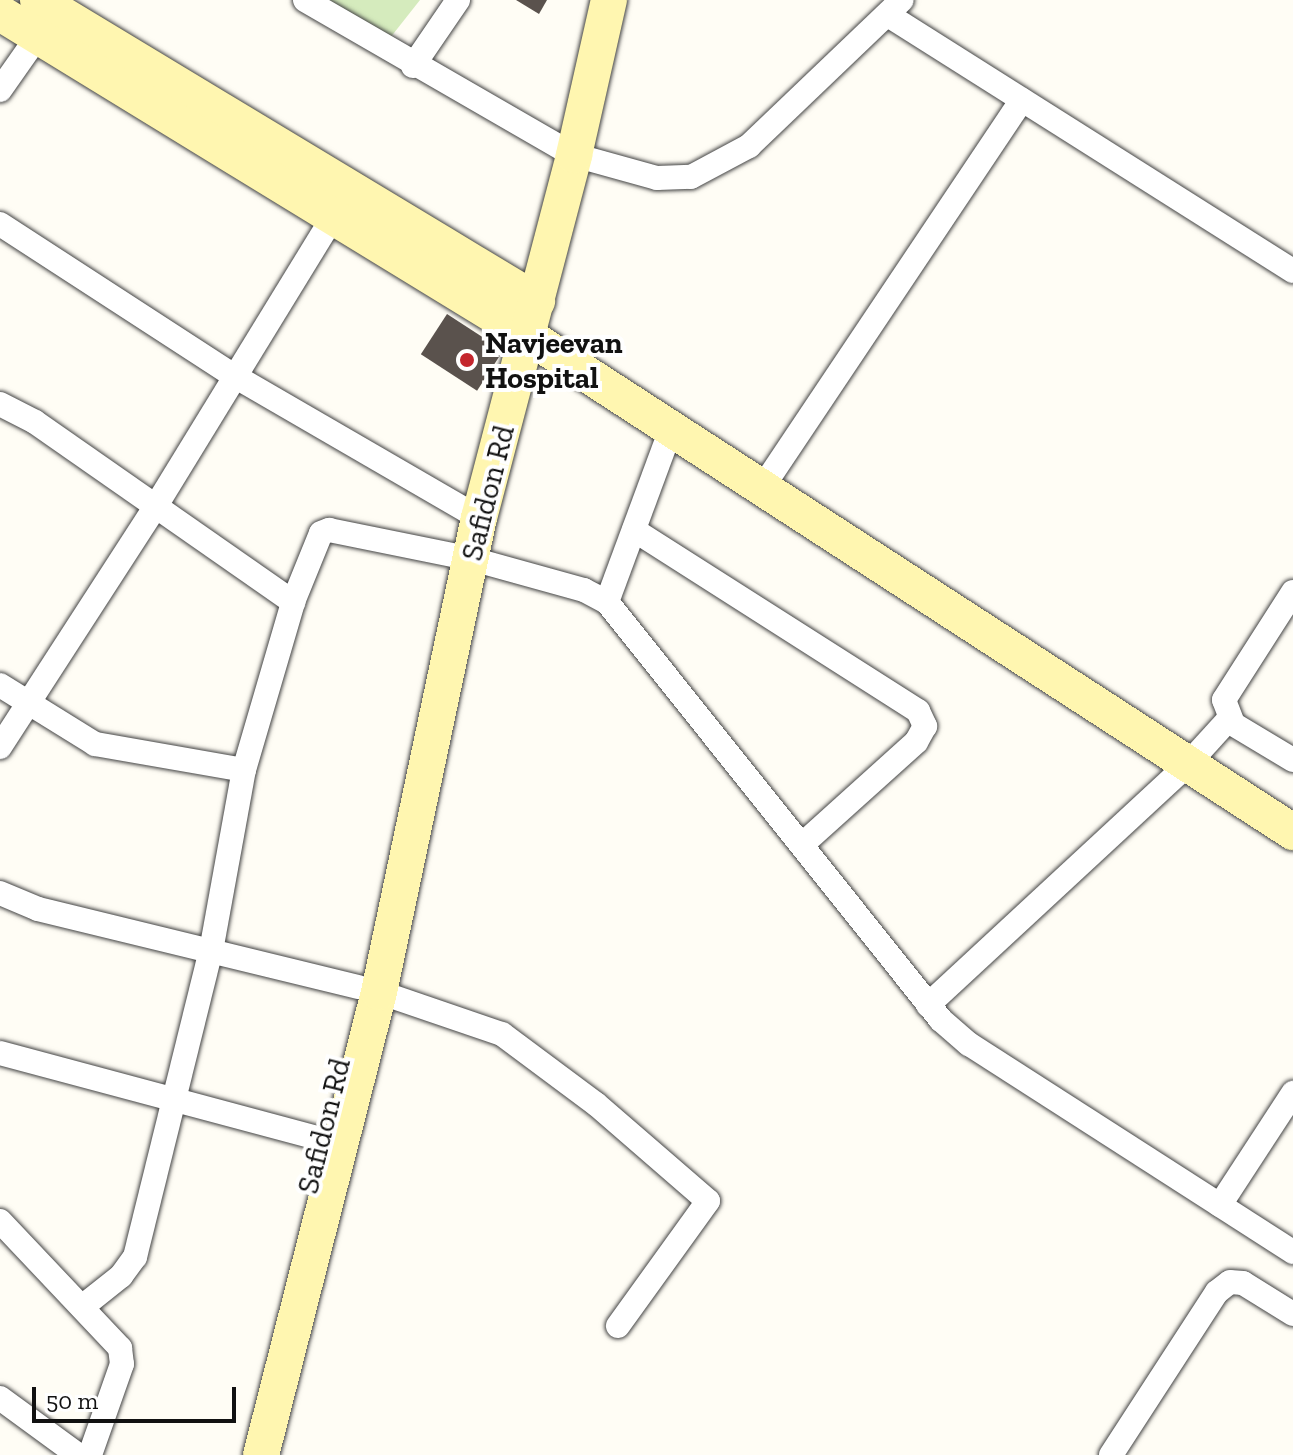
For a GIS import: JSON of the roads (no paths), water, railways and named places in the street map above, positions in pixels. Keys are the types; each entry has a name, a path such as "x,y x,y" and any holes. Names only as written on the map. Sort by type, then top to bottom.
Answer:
{"street":[{"path":"38,0 537,301"},
{"path":"305,0 413,66 574,155 657,178 691,177 722,164 749,146 895,7 1022,100 1293,271"},
{"path":"413,66 458,0"},
{"name":"Safidon Rd","path":"242,1455 320,1139 369,990 419,818 425,754 479,518 574,155 609,0"},
{"path":"0,13 528,336 1293,832"},
{"path":"0,90 38,36"},
{"path":"762,488 1022,100"},
{"path":"0,747 154,509 333,217"},
{"path":"0,224 236,377 479,518"},
{"path":"0,404 35,422 154,509 293,602"},
{"path":"607,602 671,429"},
{"path":"82,1307 121,1276 135,1257 211,951 244,770 293,602 321,533 329,530 472,559 584,590 607,602 804,843 928,1005 969,1044 1293,1252"},
{"path":"634,530 918,711 925,726 916,742 804,843"},
{"path":"1293,592 1224,700 1229,719 1293,760"},
{"path":"0,685 95,744 244,770"},
{"path":"928,1005 1188,764 1229,719"},
{"path":"0,893 38,909 369,990 502,1034 596,1104 708,1201 618,1326"},
{"name":"Safidon Rd","path":"261,1455 369,990"},
{"path":"0,1053 320,1139"},
{"path":"1220,1205 1293,1093"},
{"path":"0,1221 120,1348 122,1364 90,1455"},
{"path":"1111,1455 1217,1292 1230,1282 1243,1283 1293,1314"},
{"path":"0,1398 78,1455"}],"place":[{"name":"Navjeevan Hospital","path":"467,360"}]}
